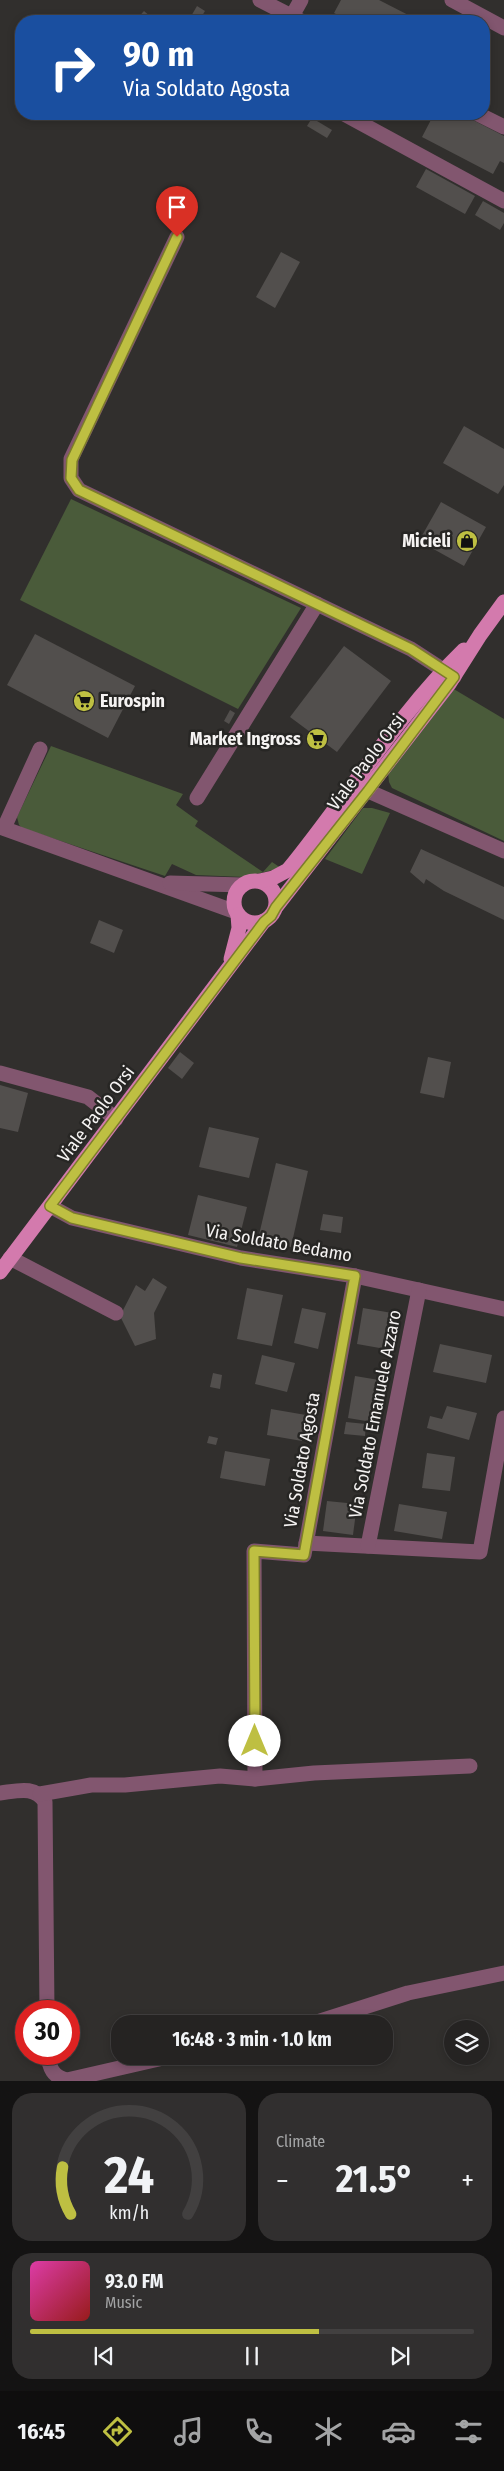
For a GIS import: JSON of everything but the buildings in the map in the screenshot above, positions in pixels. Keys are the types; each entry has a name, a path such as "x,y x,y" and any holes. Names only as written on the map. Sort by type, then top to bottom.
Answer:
{"main road":[{"name":"Viale Paolo Orsi","path":"276,907 368,791 449,673 504,602"},
{"name":"Viale Paolo Orsi","path":"260,881 283,874 402,721 449,673"},
{"path":"251,881 260,881 273,891 276,907 222,978 237,942 239,928 234,897 243,885 251,881"},
{"path":"237,913 250,923 264,922"},
{"name":"Viale Paolo Orsi","path":"0,1272 222,978"}],"street":[{"path":"260,0 289,15"},
{"path":"298,15 301,0"},
{"path":"452,0 480,15"},
{"path":"490,20 504,28"},
{"path":"355,120 504,200"},
{"path":"490,120 504,127"},
{"path":"177,237 72,460 71,478 79,490 411,649 449,673"},
{"path":"197,798 317,604"},
{"path":"368,791 366,782 368,774 392,744 402,721"},
{"path":"40,750 2,828 161,883 237,913"},
{"path":"301,853 325,833 357,794 368,791 504,851"},
{"path":"161,883 243,885"},
{"path":"0,1073 88,1097 116,1119"},
{"name":"Via Soldato Bedamo","path":"50,1206 72,1218 241,1258 355,1276 504,1309"},
{"path":"10,1258 116,1313"},
{"name":"Via Soldato Agosta","path":"255,1779 254,1551 304,1555 355,1276"},
{"name":"Via Soldato Emanuele Azzaro","path":"368,1546 419,1290"},
{"path":"306,1543 480,1552 504,1418"},
{"path":"40,1794 91,1785 125,1785 220,1776 255,1779 314,1773 470,1766"},
{"path":"0,1793 34,1790 40,1794 47,1812 47,2000"},
{"path":"339,2015 408,1993 479,1977 504,1974"},
{"path":"53,2077 67,2080 133,2065"}],"green space":[{"path":"71,499 301,608 238,709 20,600"},
{"path":"452,688 504,719 504,841 392,788 389,782 388,772"},
{"path":"51,746 183,794 176,805 198,821 195,826 263,872 272,862 281,868 244,877 196,875 172,864 165,876 22,828 17,817"},
{"path":"363,808 372,808 390,813 362,874 325,859"}],"place":[{"name":"Micieli","path":"467,541"},
{"name":"Eurospin","path":"84,701"},
{"name":"Market Ingross","path":"317,739"}],"route":[{"path":"177,237 72,460 71,478 79,490 246,568 411,649 454,677 368,791 276,907 271,916 264,922 50,1206 72,1218 241,1258 355,1276 304,1555 254,1551 255,1741"}]}
